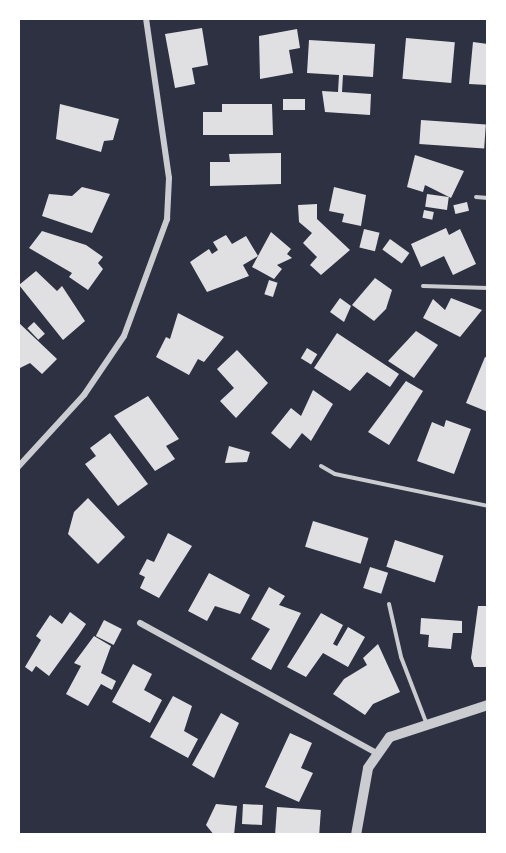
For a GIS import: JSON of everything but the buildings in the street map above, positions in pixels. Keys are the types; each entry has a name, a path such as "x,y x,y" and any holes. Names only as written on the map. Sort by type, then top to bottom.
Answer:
{"street":[{"path":"18,467 84,394 124,336 167,219 169,178 146,18"},
{"path":"140,623 375,752"},
{"path":"356,835 358,806 375,752 390,737 426,722 488,705"}],"lane":[{"path":"476,197 488,198"},
{"path":"423,286 488,288"},
{"path":"321,466 335,474 488,506"},
{"path":"388,604 400,657 426,722"}]}
